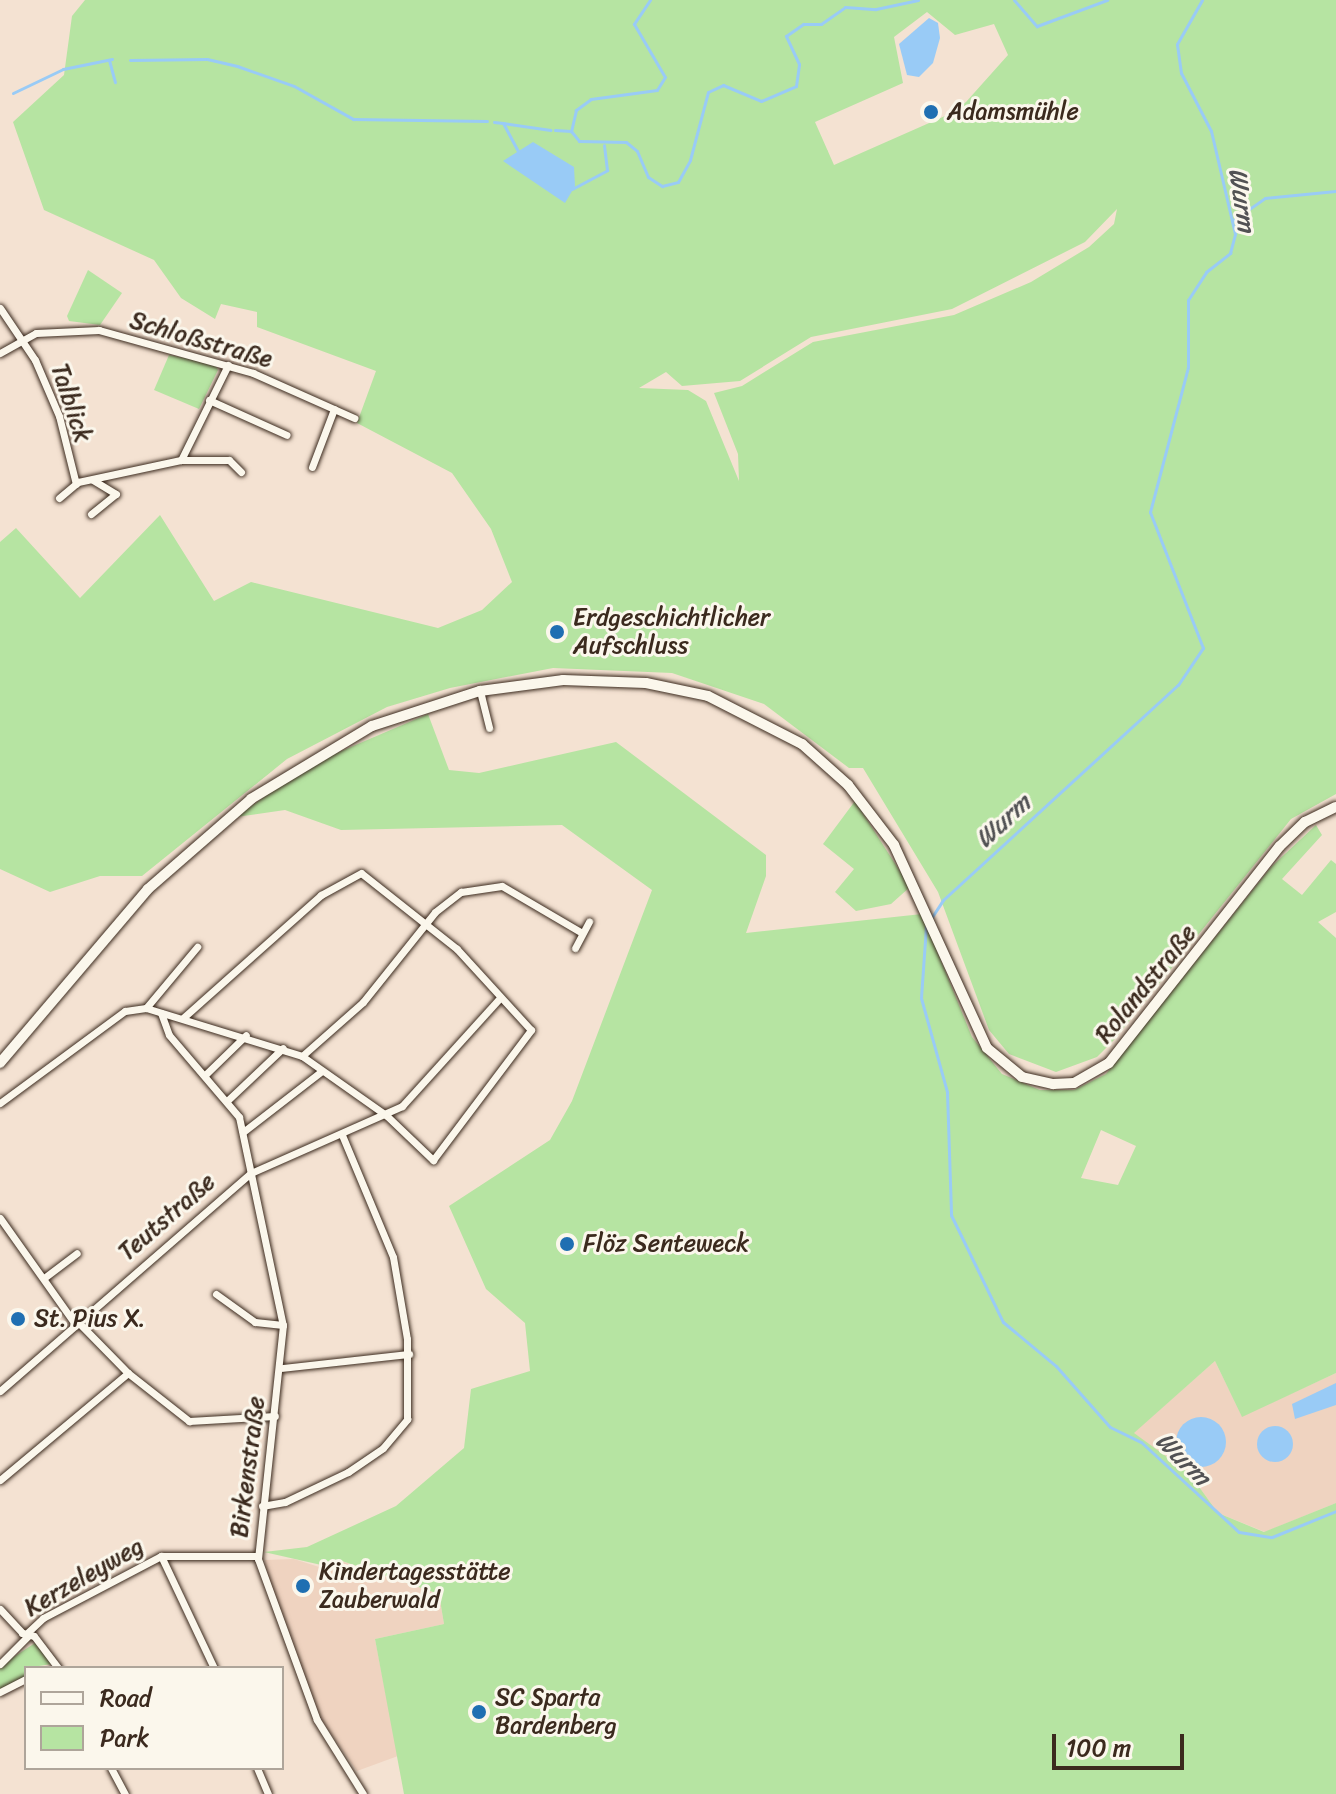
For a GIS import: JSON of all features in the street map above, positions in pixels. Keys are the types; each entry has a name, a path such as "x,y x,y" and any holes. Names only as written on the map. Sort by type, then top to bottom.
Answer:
{"main road":[{"name":"Rolandstraße","path":"0,1063 140,898 251,799 372,726 480,691 563,680 646,683 708,696 764,720 821,758 858,796 922,896 987,1048 1022,1077 1074,1083 1124,1047 1291,834 1336,807"}],"street":[{"name":"Talblick","path":"0,308 25,336 59,416 76,484"},
{"name":"Schloßstraße","path":"25,336 66,327 99,330 228,365 354,418"},
{"path":"0,353 25,336"},
{"path":"181,460 228,365"},
{"path":"209,400 287,435"},
{"path":"312,467 334,409"},
{"path":"59,498 76,484 181,460 229,460 241,472"},
{"path":"91,514 116,494 93,480"},
{"path":"480,691 489,728"},
{"path":"0,1103 125,1011 146,1008 161,1013 246,1035 302,1056 387,1116 433,1160 531,1030 498,1000 457,949 353,873 183,1018"},
{"path":"302,1056 363,1002 446,900 490,884 527,897 582,933"},
{"path":"575,948 589,922"},
{"path":"146,1008 197,947"},
{"path":"387,1116 498,1000"},
{"path":"161,1013 169,1035 229,1099 283,1048"},
{"path":"205,1075 246,1035"},
{"path":"243,1132 322,1071"},
{"name":"Birkenstraße","path":"229,1099 243,1132 283,1325 282,1368 257,1556 317,1720 363,1794"},
{"name":"Teutstraße","path":"0,1391 251,1173 387,1116"},
{"path":"262,1506 319,1488 400,1432 411,1400 409,1354 393,1257 342,1135"},
{"path":"0,1218 77,1323 128,1373 189,1421 275,1416"},
{"path":"44,1278 77,1253"},
{"path":"216,1294 246,1318 283,1325"},
{"path":"282,1368 409,1354"},
{"path":"0,1480 128,1373"},
{"path":"161,1556 213,1666"},
{"name":"Kerzeleyweg","path":"0,1664 43,1618 161,1556 257,1556"},
{"path":"0,1609 28,1634 53,1666"},
{"path":"0,1692 24,1680"},
{"path":"112,1770 125,1794"},
{"path":"258,1770 268,1794"}],"shaded area":[{"path":"1215,1361 1242,1416 1336,1373 1336,1503 1265,1532 1218,1513 1189,1473 1133,1433"},
{"path":"294,1559 338,1573 341,1561 439,1594 444,1624 375,1639 398,1756 357,1771 320,1718 267,1579 265,1560"}],"green space":[{"path":"85,0 1336,0 1336,794 1291,819 1114,1040 1097,1057 1056,1072 1009,1054 989,1030 938,892 863,768 849,768 764,704 672,673 553,668 450,688 387,707 287,759 142,876 100,876 50,892 0,869 0,542 16,528 80,598 160,515 214,601 251,582 438,628 482,610 512,582 491,529 452,473 357,423 376,371 257,327 257,312 221,304 215,319 181,298 154,260 44,210 13,122 64,75 72,16","holes":["927,12 955,35 994,24 1008,55 966,102 945,116 834,165 815,122 903,83 894,37","1117,209 1114,224 1089,247 1031,282 954,315 813,342 742,386 714,393 738,454 739,481 706,401 688,390 639,388 666,372 682,386 740,381 811,337 952,309 1085,242"]},
{"path":"88,270 122,293 100,325 69,321 67,316"},
{"path":"169,355 214,363 218,370 199,409 154,390"},
{"path":"428,714 449,770 479,773 616,742 766,855 766,876 746,933 922,914 972,1037 1002,1074 1040,1090 1074,1090 1106,1074 1271,867 1316,825 1322,835 1282,879 1302,895 1331,860 1336,864 1336,912 1318,922 1336,938 1336,1373 1242,1417 1215,1361 1134,1433 1189,1473 1218,1513 1264,1532 1336,1503 1336,1794 404,1794 375,1639 444,1624 439,1594 342,1561 339,1569 264,1552 307,1547 396,1506 464,1448 471,1389 530,1371 525,1323 486,1289 449,1206 550,1140 572,1101 652,890 562,825 341,830 285,810 236,817 311,764","holes":["1101,1130 1136,1146 1118,1185 1081,1178"]},
{"path":"855,801 910,887 891,904 856,911 835,892 854,869 823,844"},
{"path":"35,1643 52,1664 24,1666 24,1678 0,1690 0,1666"}],"water":[{"path":"929,18 938,23 940,38 933,63 919,77 907,75 899,44"},
{"path":"533,142 574,167 575,186 565,203 503,161"},
{"path":"1336,1383 1336,1405 1295,1419 1292,1404"},
{"path":"1201,1417 1219,1424 1226,1442 1219,1460 1201,1467 1183,1460 1176,1442 1183,1424"},
{"path":"1275,1426 1288,1431 1293,1444 1288,1457 1275,1462 1262,1457 1257,1444 1262,1431"}],"waterway":[{"name":"Wurm","path":"650,0 634,24 665,77 657,90 591,99 576,110 571,131 579,141 626,142 637,151 648,177 662,186 678,182 690,160 708,92 723,85 761,101 796,86 799,64 786,36 803,24 821,24 845,7 876,9 918,0"},
{"name":"Wurm","path":"1014,0 1037,26 1107,0"},
{"name":"Wurm","path":"930,920 943,900 1178,685 1203,648 1150,512 1188,367 1188,300 1206,272 1230,253 1235,234 1211,131 1181,73 1177,44 1202,0"},
{"path":"13,93 63,69 112,59"},
{"path":"130,60 207,59 237,66 294,86 353,119 487,121"},
{"path":"109,60 115,82"},
{"path":"494,122 503,123 519,153"},
{"path":"503,123 550,130"},
{"path":"555,130 571,131"},
{"path":"572,189 607,170 604,145"},
{"path":"1232,221 1265,198 1336,191"},
{"name":"Wurm","path":"926,926 921,998 947,1092 951,1215 1003,1322 1056,1366 1110,1427 1141,1442 1239,1532 1272,1537 1336,1511"}],"place":[{"name":"Adamsmühle","path":"931,112"},
{"name":"Erdgeschichtlicher Aufschluss","path":"557,632"},
{"name":"Flöz Senteweck","path":"567,1244"},
{"name":"St. Pius X.","path":"18,1319"},
{"name":"Kindertagesstätte Zauberwald","path":"303,1586"},
{"name":"SC Sparta Bardenberg","path":"479,1712"}]}
